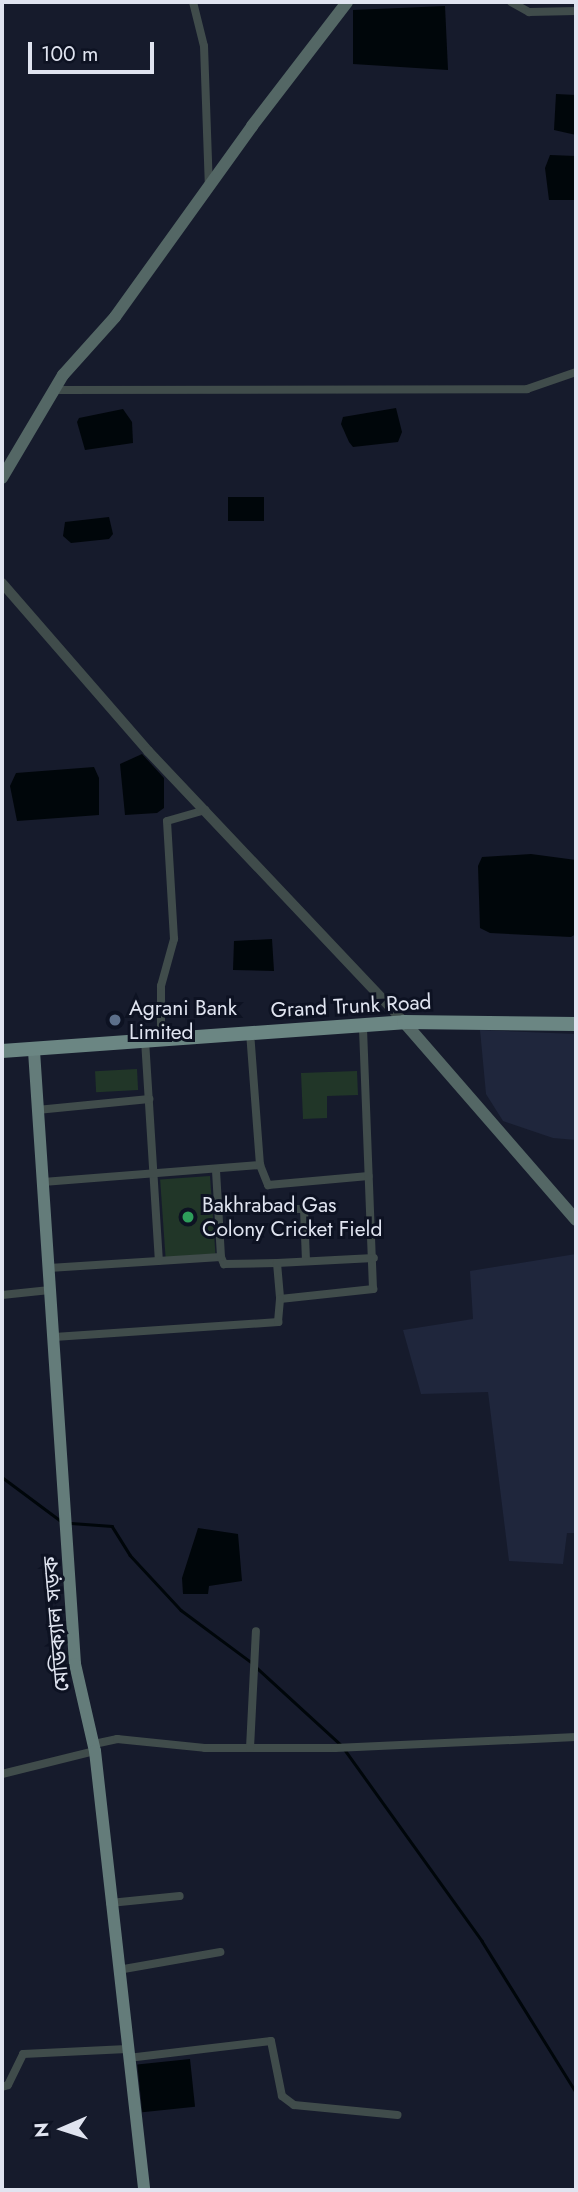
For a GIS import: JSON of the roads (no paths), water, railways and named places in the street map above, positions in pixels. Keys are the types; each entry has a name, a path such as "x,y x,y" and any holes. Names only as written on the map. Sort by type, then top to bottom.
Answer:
{"highway":[{"name":"Grand Trunk Road","path":"2,1051 34,1051 145,1040 404,1022 576,1024"}],"main road":[{"path":"2,478 53,390 115,317 209,186 348,2"},
{"path":"404,1022 576,1220"},
{"name":"মেডিক্যাল সড়ক","path":"34,1051 75,1664 94,1748 144,2190"}],"street":[{"path":"193,2 204,46 209,186"},
{"path":"511,2 529,12 576,11"},
{"path":"53,390 527,389 576,372"},
{"path":"2,583 205,810 404,1022"},
{"path":"161,1039 161,986 174,939 167,821 205,810"},
{"path":"280,1299 370,1291 375,1284 363,1026"},
{"path":"250,1032 260,1165 268,1185 369,1176"},
{"path":"145,1040 159,1261"},
{"path":"37,1110 149,1099"},
{"path":"43,1182 260,1165"},
{"path":"216,1169 221,1257 224,1264 374,1258"},
{"path":"219,1209 304,1209 306,1261"},
{"path":"48,1268 221,1257"},
{"path":"54,1337 278,1322 280,1299 277,1263"},
{"path":"2,1295 50,1290"},
{"path":"250,1748 256,1676 256,1631"},
{"path":"2,1774 117,1739 250,1748 335,1748 576,1737"},
{"path":"110,1903 180,1896"},
{"path":"118,1969 220,1952"},
{"path":"2,2087 8,2085 23,2054 128,2053 271,2041 282,2096 294,2105 398,2115"}],"waterway":[{"path":"2,1477 61,1521"},
{"path":"71,1523 112,1526 130,1555 181,1610 251,1662"},
{"path":"256,1667 341,1745"},
{"path":"345,1750 482,1941 576,2092"}],"place":[{"name":"Agrani Bank Limited","path":"115,1020"},
{"name":"Bakhrabad Gas Colony Cricket Field","path":"188,1217"}]}
